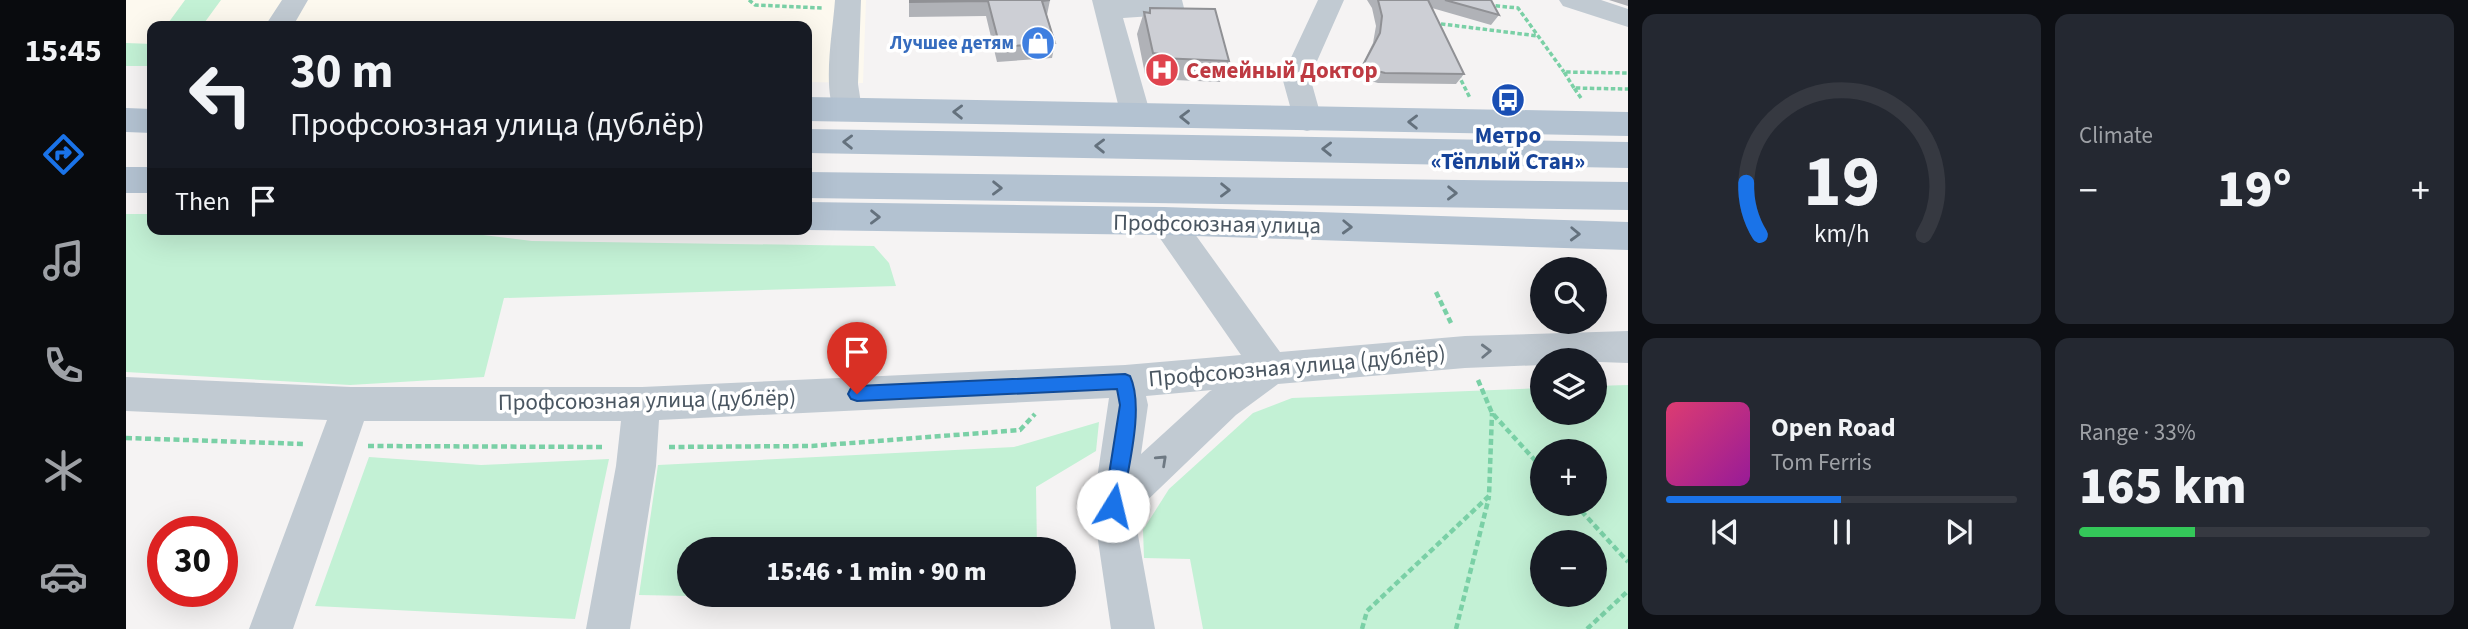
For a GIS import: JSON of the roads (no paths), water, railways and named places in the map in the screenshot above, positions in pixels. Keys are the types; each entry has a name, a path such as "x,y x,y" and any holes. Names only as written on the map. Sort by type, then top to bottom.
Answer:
{"main road":[{"path":"812,109 1628,124"},
{"path":"126,120 147,121"},
{"path":"812,141 1628,155"},
{"path":"126,180 147,180"},
{"name":"Профсоюзная улица","path":"812,186 1628,197"},
{"name":"Профсоюзная улица","path":"812,216 1164,221 1628,236"}],"street":[{"path":"282,21 295,0"},
{"path":"1136,116 1106,5 1171,8 1169,0"},
{"path":"1307,120 1296,77 1331,0"},
{"path":"1572,0 1628,18"},
{"path":"847,110 844,83 848,5"},
{"path":"1113,506 1223,403 1271,368 1180,239 1164,221"},
{"name":"Профсоюзная улица (дублёр)","path":"126,394 351,404 642,404 1125,381 1465,352 1628,347"},
{"path":"1125,381 1129,405 1113,506 1133,629"},
{"path":"271,629 351,404"},
{"path":"608,629 636,466 642,404"}],"place":[{"name":"Лучшее детям","path":"1038,43"},
{"name":"Семейный Доктор","path":"1162,70"},
{"name":"Метро «Тёплый Стан»","path":"1508,100"}]}
